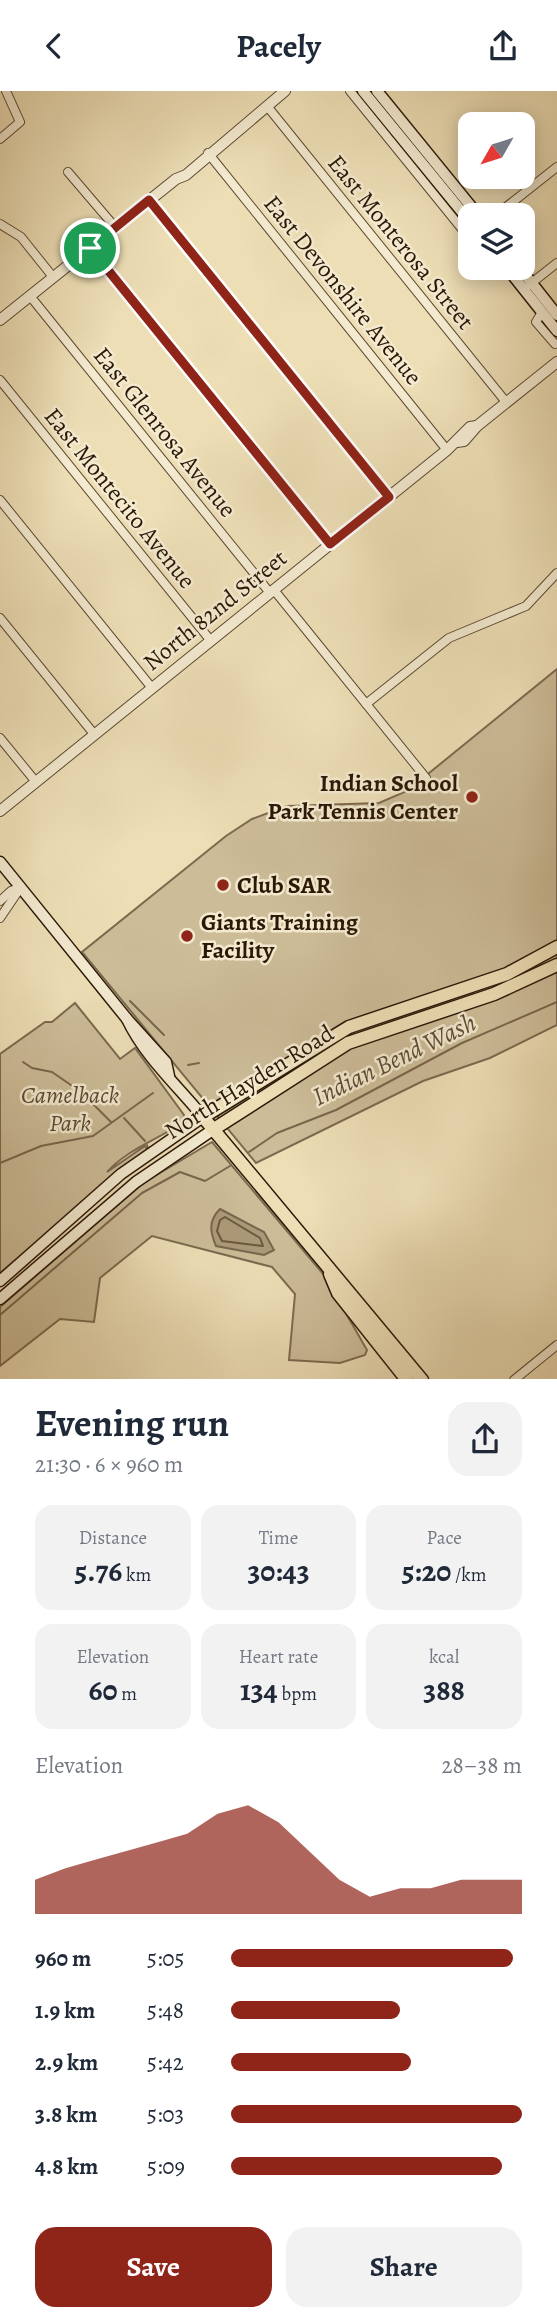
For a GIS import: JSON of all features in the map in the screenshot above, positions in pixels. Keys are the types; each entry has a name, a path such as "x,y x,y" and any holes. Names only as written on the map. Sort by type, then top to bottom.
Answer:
{"main road":[{"path":"363,91 458,207"},
{"path":"377,91 468,203"},
{"path":"521,280 557,315"},
{"path":"525,280 542,312 557,331"},
{"path":"0,862 127,1019 166,1062 169,1076 328,1271 338,1293 406,1379"},
{"name":"North Hayden Road","path":"0,1281 121,1174 203,1117 349,1027 507,974 557,947"},
{"name":"North Hayden Road","path":"0,1299 136,1182 348,1043 494,995 557,965"},
{"path":"328,1271 347,1285 421,1379"}],"street":[{"path":"0,139 20,122 6,91"},
{"path":"0,320 149,200 176,179 186,175 208,153 285,91"},
{"path":"350,91 458,224"},
{"name":"East Monterosa Street","path":"267,106 506,403"},
{"name":"East Devonshire Avenue","path":"208,153 447,450"},
{"path":"511,203 557,167"},
{"path":"68,172 115,227"},
{"path":"149,200 389,497"},
{"path":"0,224 21,237 53,277"},
{"path":"90,248 330,544"},
{"path":"528,286 557,263"},
{"name":"East Glenrosa Avenue","path":"30,296 426,778"},
{"path":"542,312 536,321 555,344"},
{"name":"North 82nd Street","path":"0,811 457,442 464,441 477,426 557,362"},
{"name":"East Montecito Avenue","path":"0,380 211,641"},
{"path":"0,500 152,688"},
{"path":"366,704 449,638 526,606 557,573"},
{"path":"0,618 94,734"},
{"path":"0,738 36,782"},
{"path":"0,901 10,891 21,887"},
{"path":"0,918 21,887"},
{"path":"515,1379 557,1345"}],"green space":[{"path":"557,669 557,1025 490,1058 423,1081 256,1163 82,952 226,836 252,819 287,806 379,803 407,791"},
{"name":"Camelback Park","path":"75,1003 120,1059 135,1048 184,1115 183,1122 134,1150 116,1164 107,1172 145,1146 147,1149 0,1273 0,1054 45,1022 52,1022"},
{"path":"212,1142 324,1275 367,1350 365,1355 340,1363 289,1360 295,1294 272,1267 152,1236 100,1278 94,1322 60,1319 0,1366 0,1307 143,1183"}],"water":[{"path":"220,1209 264,1232 274,1250 264,1255 216,1246 211,1227 213,1218"}],"waterway":[{"path":"130,1001 164,1035"},
{"name":"Indian Bend Wash","path":"249,1152 277,1133 336,1110 462,1043 557,1002"},
{"path":"23,1062 32,1068 52,1072 81,1092"},
{"path":"188,1065 199,1063"},
{"path":"0,1163 41,1146 93,1136 153,1093"},
{"path":"85,1096 111,1122"},
{"path":"124,1118 145,1141"},
{"name":"Indian Bend Wash","path":"0,1315 142,1193 180,1172 205,1181 230,1166"}],"place":[{"name":"Indian School Park Tennis Center","path":"472,797"},
{"name":"Club SAR","path":"223,885"},
{"name":"Giants Training Facility","path":"187,936"}],"route":[{"path":"149,200 389,497 330,544 90,248 149,200"}]}
